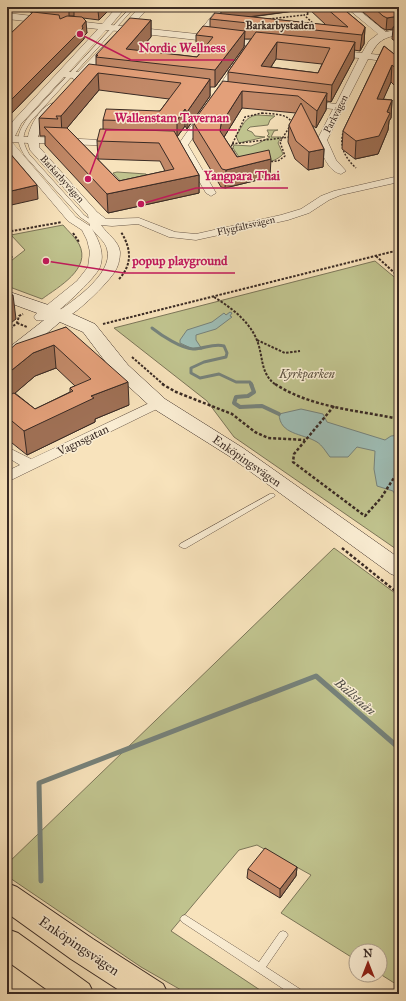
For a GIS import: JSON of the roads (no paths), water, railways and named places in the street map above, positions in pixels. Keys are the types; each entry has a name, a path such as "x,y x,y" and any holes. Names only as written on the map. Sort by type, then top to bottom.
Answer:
{"highway":[{"name":"Enköpingsvägen","path":"7,896 82,949 152,994"},
{"path":"7,943 78,994"}],"street":[{"name":"Barkarbyvägen","path":"50,316 98,284 107,275 113,264 114,251 106,236 92,223 34,148 32,134 35,126 105,26 122,7"},
{"name":"Barkarbyvägen","path":"92,223 72,218 7,142 17,123 125,29 145,7"},
{"path":"199,37 219,13 255,7"},
{"path":"350,7 378,31 386,34 399,32"},
{"path":"7,16 279,46"},
{"name":"Parkvägen","path":"340,171 331,161 322,140 366,56 371,38 386,34"},
{"path":"183,145 214,92 253,43"},
{"path":"325,52 399,60"},
{"path":"388,58 399,68"},
{"path":"71,75 96,78"},
{"path":"214,92 231,94"},
{"path":"293,101 340,107"},
{"path":"7,142 33,141 129,143"},
{"path":"169,144 183,145"},
{"path":"183,145 211,193"},
{"name":"Flygfältsvägen","path":"92,223 112,223 139,220 173,235 196,237 284,218 305,211 325,198 338,193 399,179"},
{"name":"Barkarbyvägen","path":"50,316 81,284 94,267 96,252 93,240 92,223"},
{"name":"Enköpingsvägen","path":"7,296 50,316 73,329 104,337 121,369 160,393 236,452 399,569"},
{"name":"Enköpingsvägen","path":"10,310 50,316"},
{"path":"7,358 14,338 50,316"},
{"name":"Vagnsgatan","path":"7,477 160,393"},
{"path":"7,451 30,465"}],"lane":[{"name":"Barkarbyvägen","path":"92,223 82,216 27,155 20,141 22,130 29,120 133,7"},
{"name":"Barkarbyvägen","path":"82,216 92,223"},
{"path":"183,546 272,496"},
{"path":"185,919 299,994"},
{"path":"260,968 283,935"}],"water":[{"path":"230,312 232,313 230,316 232,317 216,329 196,335 196,340 202,349 193,349 180,343 180,340 187,330 212,322 224,313 226,315"},
{"path":"301,409 323,414 327,422 385,440 391,436 399,435 399,502 393,491 377,486 374,469 375,451 357,447 348,457 330,457 317,442 288,430 283,426 280,421 279,414"}],"waterway":[{"path":"152,328 161,335 188,348 197,349 216,345 224,346 227,353 226,357 204,362 191,368 191,373 200,378 219,374 236,382 250,382 252,385"},
{"path":"251,384 254,392 248,396 236,397 234,403 240,407 262,406 279,414"},
{"name":"Bällstaån","path":"41,881 39,783 316,676 399,748"}],"place":[{"name":"Nordic Wellness","path":"80,34"},
{"name":"Wallenstam Tavernan","path":"88,179"},
{"name":"Yangpara Thai","path":"141,204"},
{"name":"popup playground","path":"46,261"}],"district":[{"name":"Barkarbystaden","path":"280,25"}],"park label":[{"name":"Kyrkparken","path":"307,374"}]}
